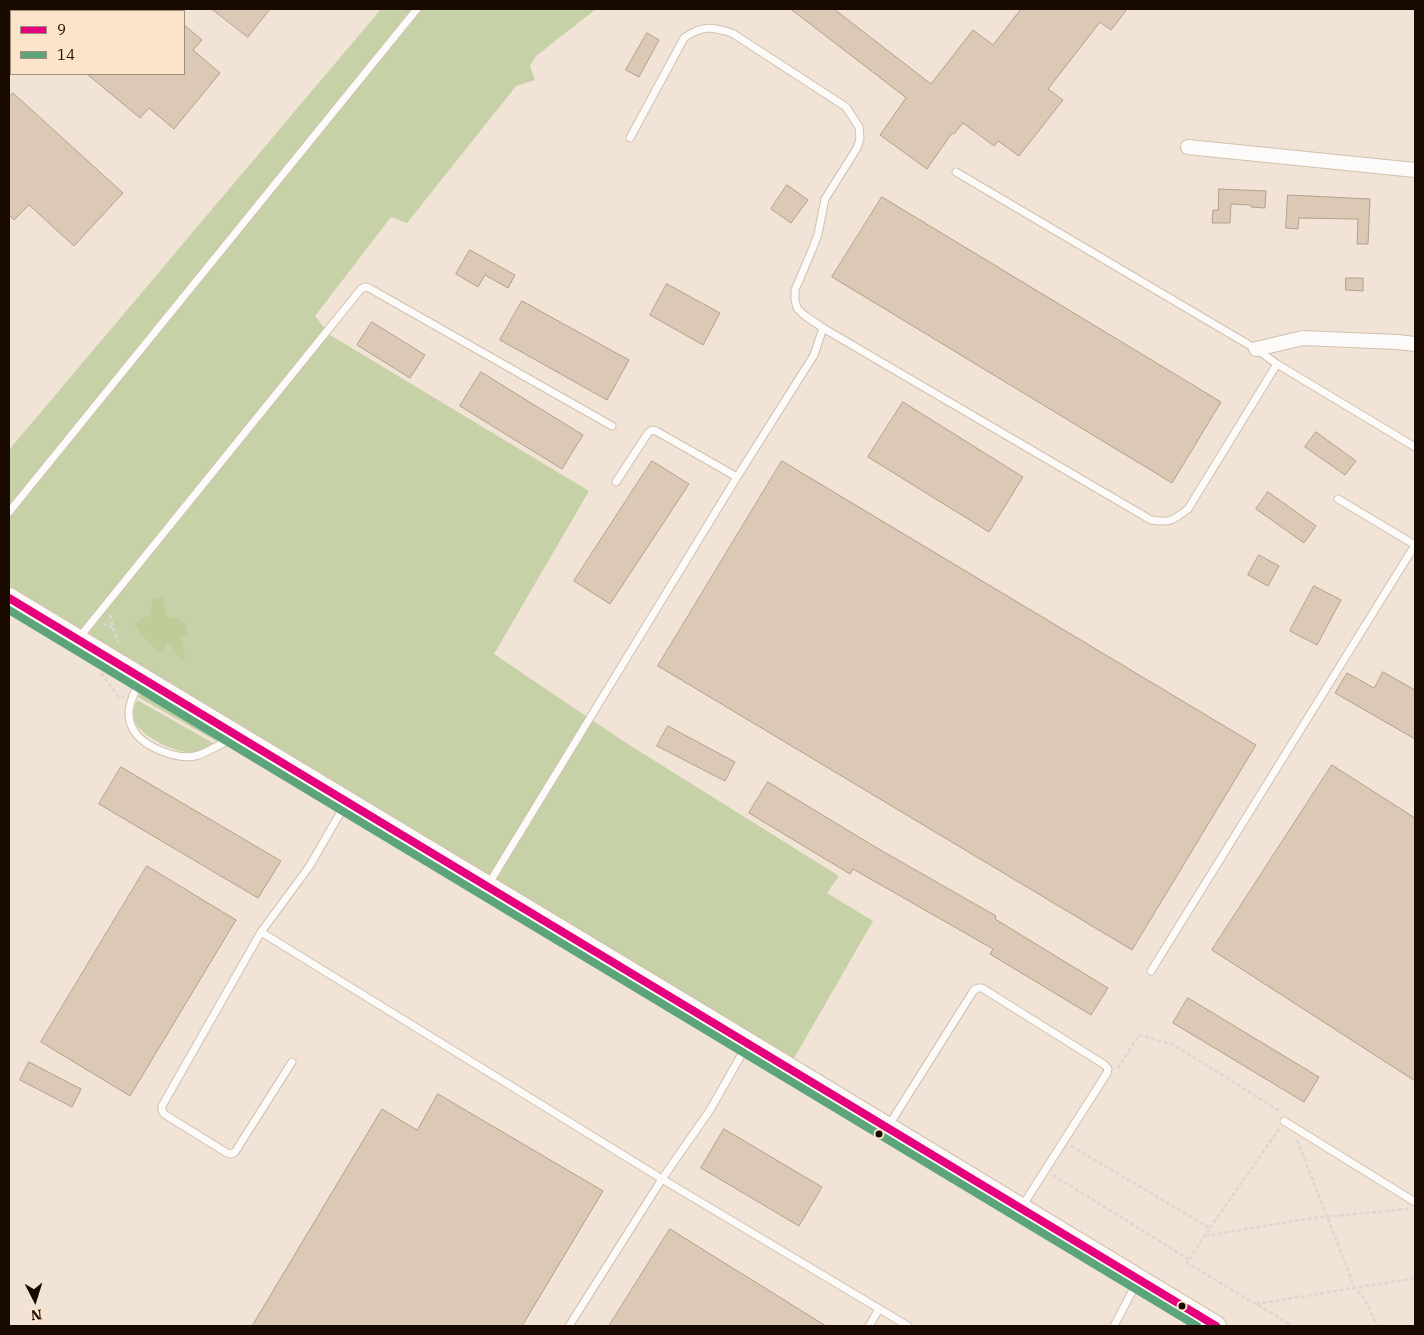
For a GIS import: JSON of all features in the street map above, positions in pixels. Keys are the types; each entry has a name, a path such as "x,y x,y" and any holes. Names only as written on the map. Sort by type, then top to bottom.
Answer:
{"main road":[{"path":"9,598 142,676 1216,1326"}],"street":[{"path":"1188,147 1415,170"},
{"path":"1256,349 1303,338 1415,344"}],"lane":[{"path":"9,512 417,9"},
{"path":"630,138 684,38 694,30 707,28 732,33 846,107 859,127 860,139 853,155 825,199 818,234 795,290 797,308 823,328 1151,520 1166,522 1188,509 1278,364"},
{"path":"956,172 1256,349 1415,447"},
{"path":"78,639 361,289 365,287 612,426"},
{"path":"488,885 736,476 814,355 823,328"},
{"path":"616,482 648,433 652,430 736,476"},
{"path":"1151,971 1415,545 1338,499"},
{"path":"142,676 132,697 130,722 132,729 151,746 174,755 188,757 204,753 235,739 245,739"},
{"path":"292,1062 235,1152 231,1154 164,1114 162,1110 162,1106 261,932 309,867 347,800"},
{"path":"261,932 662,1179 908,1326"},
{"path":"888,1128 974,990 982,988 1105,1065 1108,1069 1021,1208"},
{"path":"570,1326 662,1179 710,1110 748,1043"},
{"path":"1288,1123 1413,1204"},
{"path":"1114,1326 1139,1279"},
{"path":"869,1326 879,1309"}],"path":[{"path":"108,602 118,642"},
{"path":"1114,1074 1139,1035 1174,1045 1287,1116 1288,1123 1355,1288 1364,1300 1377,1326"},
{"path":"1288,1123 1210,1228 1188,1263 1293,1326"},
{"path":"1064,1141 1210,1228"},
{"path":"1045,1171 1190,1260"},
{"path":"1205,1236 1327,1216 1406,1210 1413,1204"},
{"path":"1256,1304 1415,1278"}],"green space":[{"path":"381,9 596,9 536,56 530,66 535,80 516,86 407,223 391,217 315,316 330,335 589,491 494,654 623,741 839,876 827,893 873,921 789,1067 9,598 9,450"},
{"path":"163,597 166,616 177,618 186,625 188,636 180,636 186,659 179,659 174,649 167,643 163,653 143,637 135,624 151,615 152,598"},
{"path":"146,691 222,735 216,741 138,697 142,692"},
{"path":"137,700 213,743 195,752 185,752 158,742 142,731 134,719 133,714"}],"building":[{"path":"212,9 270,9 248,37"},
{"path":"791,9 834,9 931,84 973,30 993,45 1021,9 1127,9 1111,30 1100,22 1048,89 1063,100 1019,156 998,141 994,146 963,123 954,134 952,133 927,169 880,135 906,98"},
{"path":"185,26 202,40 193,50 220,73 174,129 149,108 140,118 88,75 185,75"},
{"path":"647,33 659,40 639,77 626,70"},
{"path":"13,93 123,193 74,246 29,205 14,220 9,215 9,98"},
{"path":"787,185 808,200 791,223 771,209"},
{"path":"1219,189 1266,191 1265,208 1231,204 1230,223 1212,223 1213,210 1218,210"},
{"path":"1288,195 1370,199 1368,244 1357,244 1358,219 1299,218 1298,229 1286,228"},
{"path":"882,197 1221,402 1172,483 832,277"},
{"path":"470,250 515,275 508,288 485,275 478,287 456,274"},
{"path":"1346,278 1363,278 1363,291 1346,290"},
{"path":"667,284 720,313 703,345 650,315"},
{"path":"522,301 629,360 607,400 500,340"},
{"path":"372,322 425,355 410,378 357,345"},
{"path":"481,372 583,435 562,469 460,406"},
{"path":"903,402 1023,477 989,532 868,457"},
{"path":"1316,432 1356,461 1345,475 1305,447"},
{"path":"652,461 689,484 610,604 574,581"},
{"path":"782,461 1256,745 1132,950 658,666"},
{"path":"1268,492 1316,526 1304,543 1256,509"},
{"path":"1259,555 1279,566 1268,586 1248,575"},
{"path":"1314,586 1341,600 1317,645 1290,631"},
{"path":"1383,672 1415,690 1415,739 1335,693 1347,673 1374,688"},
{"path":"668,726 735,762 725,781 657,746"},
{"path":"1332,765 1415,818 1415,1081 1212,950"},
{"path":"121,767 281,861 258,898 99,804"},
{"path":"768,782 877,848 996,916 995,919 1108,988 1091,1015 990,954 993,949 853,869 850,874 749,813"},
{"path":"147,866 236,920 130,1096 41,1042"},
{"path":"1188,998 1319,1077 1304,1102 1173,1023"},
{"path":"29,1062 81,1089 72,1107 20,1080"},
{"path":"438,1094 603,1191 522,1326 252,1326 382,1109 417,1130"},
{"path":"724,1129 822,1187 799,1226 701,1168"},
{"path":"670,1229 826,1326 609,1326"}],"transit line":[{"name":"9","path":"9,598 1216,1326"},
{"name":"14","path":"9,610 1197,1326"}]}
